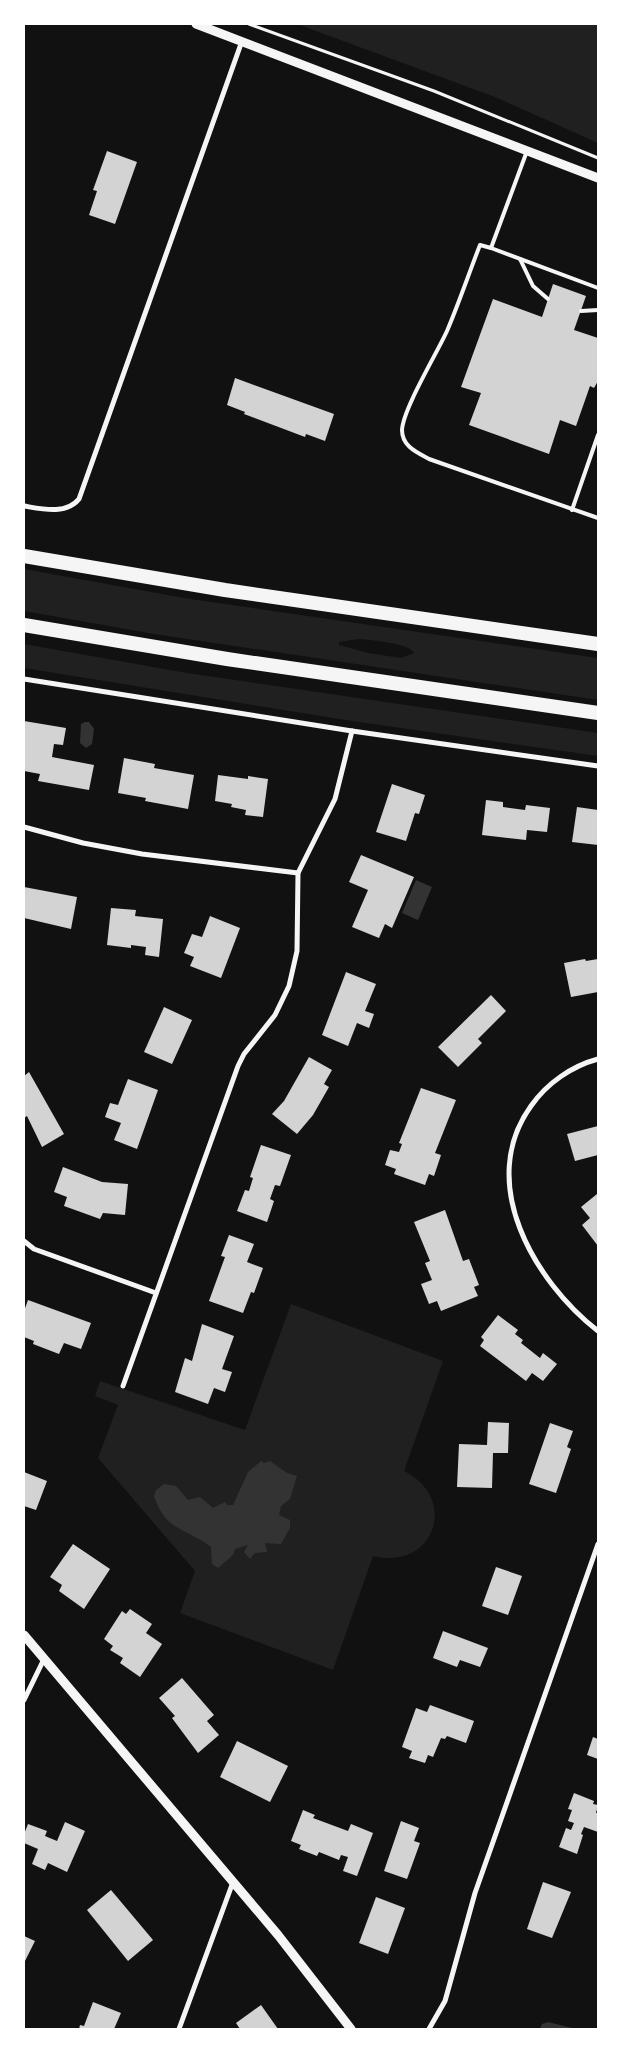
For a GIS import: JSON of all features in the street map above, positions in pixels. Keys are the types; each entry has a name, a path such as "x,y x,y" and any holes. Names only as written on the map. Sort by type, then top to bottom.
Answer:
{"highway":[{"path":"24,556 234,592 598,644"},
{"path":"24,625 236,661 598,713"}],"street":[{"path":"196,24 528,149 598,178"},
{"path":"24,506 50,509 69,508 79,499 242,41"},
{"path":"24,679 352,731 598,766"},
{"path":"123,1386 238,1066 244,1054 274,1015 289,986 297,951 298,873 335,799 352,731"},
{"path":"24,828 83,843 142,854 298,873"},
{"path":"598,1059 574,1068 547,1087 536,1098 518,1126 513,1142 508,1177 512,1209 538,1263 564,1298 598,1331"},
{"path":"24,1241 34,1249 156,1293"},
{"path":"429,2029 445,2001 475,1893 598,1544"},
{"path":"24,1635 233,1881 317,1983 351,2029"},
{"path":"24,1700 44,1658"},
{"path":"179,2029 233,1881"}],"lane":[{"path":"491,248 528,149"},
{"path":"598,288 480,245 447,331 407,413 402,428 404,441 412,450 428,459 598,518"},
{"path":"520,259 533,286 548,300"},
{"path":"580,311 598,310"},
{"path":"572,510 598,435"}],"path":[{"path":"249,24 434,91 598,158"}],"shaded area":[{"path":"297,24 598,24 598,143 495,97"},
{"path":"24,569 184,598 598,658 598,700 154,634 24,611","holes":["359,639 398,644 414,653 401,658 368,653 339,645 339,642"]},
{"path":"24,644 187,673 598,733 598,756 352,721 24,668"},
{"path":"89,722 94,729 92,744 86,748 80,743 81,724"},
{"path":"416,880 432,887 418,920 402,913"},
{"path":"291,1304 443,1361 404,1471 421,1483 431,1498 435,1514 432,1529 425,1543 412,1553 394,1558 373,1556 333,1670 180,1613 195,1571 98,1458 118,1405 95,1396 100,1381 245,1430"},
{"path":"261,1461 264,1463 270,1461 287,1473 297,1476 290,1499 281,1506 279,1515 290,1520 290,1528 281,1544 265,1543 267,1552 255,1553 250,1559 244,1552 248,1545 235,1549 233,1555 218,1568 212,1564 211,1547 170,1523 164,1516 154,1496 156,1490 164,1484 176,1486 188,1500 200,1497 213,1508 225,1502 227,1505 233,1505 248,1472"},
{"path":"548,2022 576,2029 540,2029 542,2024"}],"building":[{"path":"107,151 137,162 115,224 89,215 97,191 93,190"},
{"path":"553,284 586,296 574,330 598,338 598,381 594,388 590,386 576,426 560,420 549,454 469,425 481,393 461,387 493,299 542,317"},
{"path":"235,378 334,414 325,441 306,434 305,437 244,414 245,412 227,405"},
{"path":"24,721 66,728 63,745 54,744 52,757 94,765 89,790 38,781 40,774 24,771"},
{"path":"124,758 155,764 154,768 194,775 188,809 145,801 146,798 118,793"},
{"path":"218,775 248,779 248,776 268,779 263,817 245,815 246,810 231,807 232,804 215,801"},
{"path":"392,784 425,795 419,814 415,813 406,841 376,832"},
{"path":"486,800 503,802 503,807 525,810 526,805 550,808 547,832 527,830 526,840 482,835"},
{"path":"577,807 598,810 598,845 572,842"},
{"path":"361,855 414,877 392,928 385,924 379,938 352,927 368,890 349,882"},
{"path":"24,887 77,897 71,929 24,918"},
{"path":"111,908 136,910 135,916 163,919 159,957 145,955 146,947 131,945 131,948 107,945"},
{"path":"210,916 240,928 221,978 190,966 194,957 184,953 192,934 202,937"},
{"path":"585,959 586,961 598,959 598,992 571,997 564,963"},
{"path":"346,972 376,984 365,1011 374,1014 369,1028 357,1023 348,1046 322,1035"},
{"path":"491,995 506,1011 478,1039 482,1043 458,1067 438,1047"},
{"path":"164,1007 192,1020 172,1064 144,1052"},
{"path":"309,1057 332,1070 324,1084 329,1087 313,1115 297,1134 272,1114 284,1101"},
{"path":"29,1072 64,1134 42,1147 27,1116 24,1118 24,1076"},
{"path":"128,1079 158,1090 137,1149 114,1140 121,1123 105,1117 110,1103 118,1105"},
{"path":"421,1088 456,1100 435,1153 441,1155 434,1176 429,1174 425,1185 394,1174 396,1169 385,1165 390,1150 399,1152 402,1144 399,1143"},
{"path":"598,1126 598,1155 575,1161 567,1134"},
{"path":"261,1145 291,1155 280,1186 275,1185 270,1199 274,1201 267,1222 237,1211 245,1190 249,1191 253,1178 250,1177"},
{"path":"63,1167 102,1182 128,1184 125,1215 103,1213 100,1219 64,1206 67,1197 54,1192"},
{"path":"597,1194 598,1246 582,1225 590,1218 581,1207"},
{"path":"445,1210 463,1261 469,1259 479,1285 474,1287 478,1296 441,1311 437,1301 429,1304 421,1284 432,1280 425,1263 430,1261 414,1222"},
{"path":"229,1235 254,1244 247,1262 263,1268 254,1293 251,1292 243,1313 209,1301 225,1257 221,1256"},
{"path":"28,1300 91,1323 81,1349 64,1343 59,1354 33,1344 34,1341 24,1337 24,1311"},
{"path":"498,1315 518,1330 515,1334 523,1340 521,1343 540,1358 543,1353 557,1364 543,1381 532,1373 526,1381 480,1346 484,1340 481,1337"},
{"path":"202,1324 234,1336 222,1369 232,1372 225,1392 214,1388 208,1404 175,1392 185,1358 192,1361"},
{"path":"488,1422 509,1423 508,1453 493,1453 492,1488 457,1487 459,1444 487,1445"},
{"path":"550,1423 573,1431 567,1447 571,1449 556,1493 529,1484"},
{"path":"24,1472 47,1481 36,1510 24,1506"},
{"path":"73,1544 110,1569 84,1609 59,1591 62,1585 50,1577"},
{"path":"496,1567 522,1576 508,1615 482,1606"},
{"path":"130,1609 152,1624 146,1633 162,1644 140,1677 120,1663 123,1658 110,1650 113,1646 104,1639 122,1611 126,1614"},
{"path":"443,1631 488,1648 480,1667 460,1660 457,1667 433,1658"},
{"path":"182,1678 214,1715 207,1721 219,1735 198,1753 172,1718 175,1716 159,1698"},
{"path":"430,1705 474,1721 466,1743 447,1736 445,1739 441,1738 433,1757 428,1755 425,1763 409,1758 412,1751 402,1747 416,1708 427,1712"},
{"path":"593,1737 598,1739 598,1759 587,1755"},
{"path":"237,1741 288,1766 270,1802 220,1777"},
{"path":"574,1793 594,1801 593,1804 598,1805 596,1813 598,1813 598,1832 584,1827 577,1854 559,1847 566,1828 571,1830 574,1823 568,1821 572,1810 568,1809"},
{"path":"303,1810 315,1815 313,1818 348,1831 351,1824 373,1833 357,1876 343,1871 348,1857 341,1855 339,1860 319,1852 317,1856 299,1849 301,1845 291,1841"},
{"path":"401,1821 419,1828 414,1841 420,1843 407,1879 384,1871"},
{"path":"65,1822 85,1831 67,1872 48,1863 45,1870 32,1864 38,1849 24,1843 24,1834 28,1824 47,1831 45,1836 57,1841"},
{"path":"543,1882 571,1892 552,1938 527,1929"},
{"path":"111,1890 153,1940 128,1961 87,1910"},
{"path":"376,1897 405,1908 388,1954 359,1943"},
{"path":"24,1936 35,1941 24,1963"},
{"path":"93,2002 121,2013 114,2029 79,2029 80,2025 84,2026"},
{"path":"261,2005 278,2029 240,2029 236,2023"}]}
